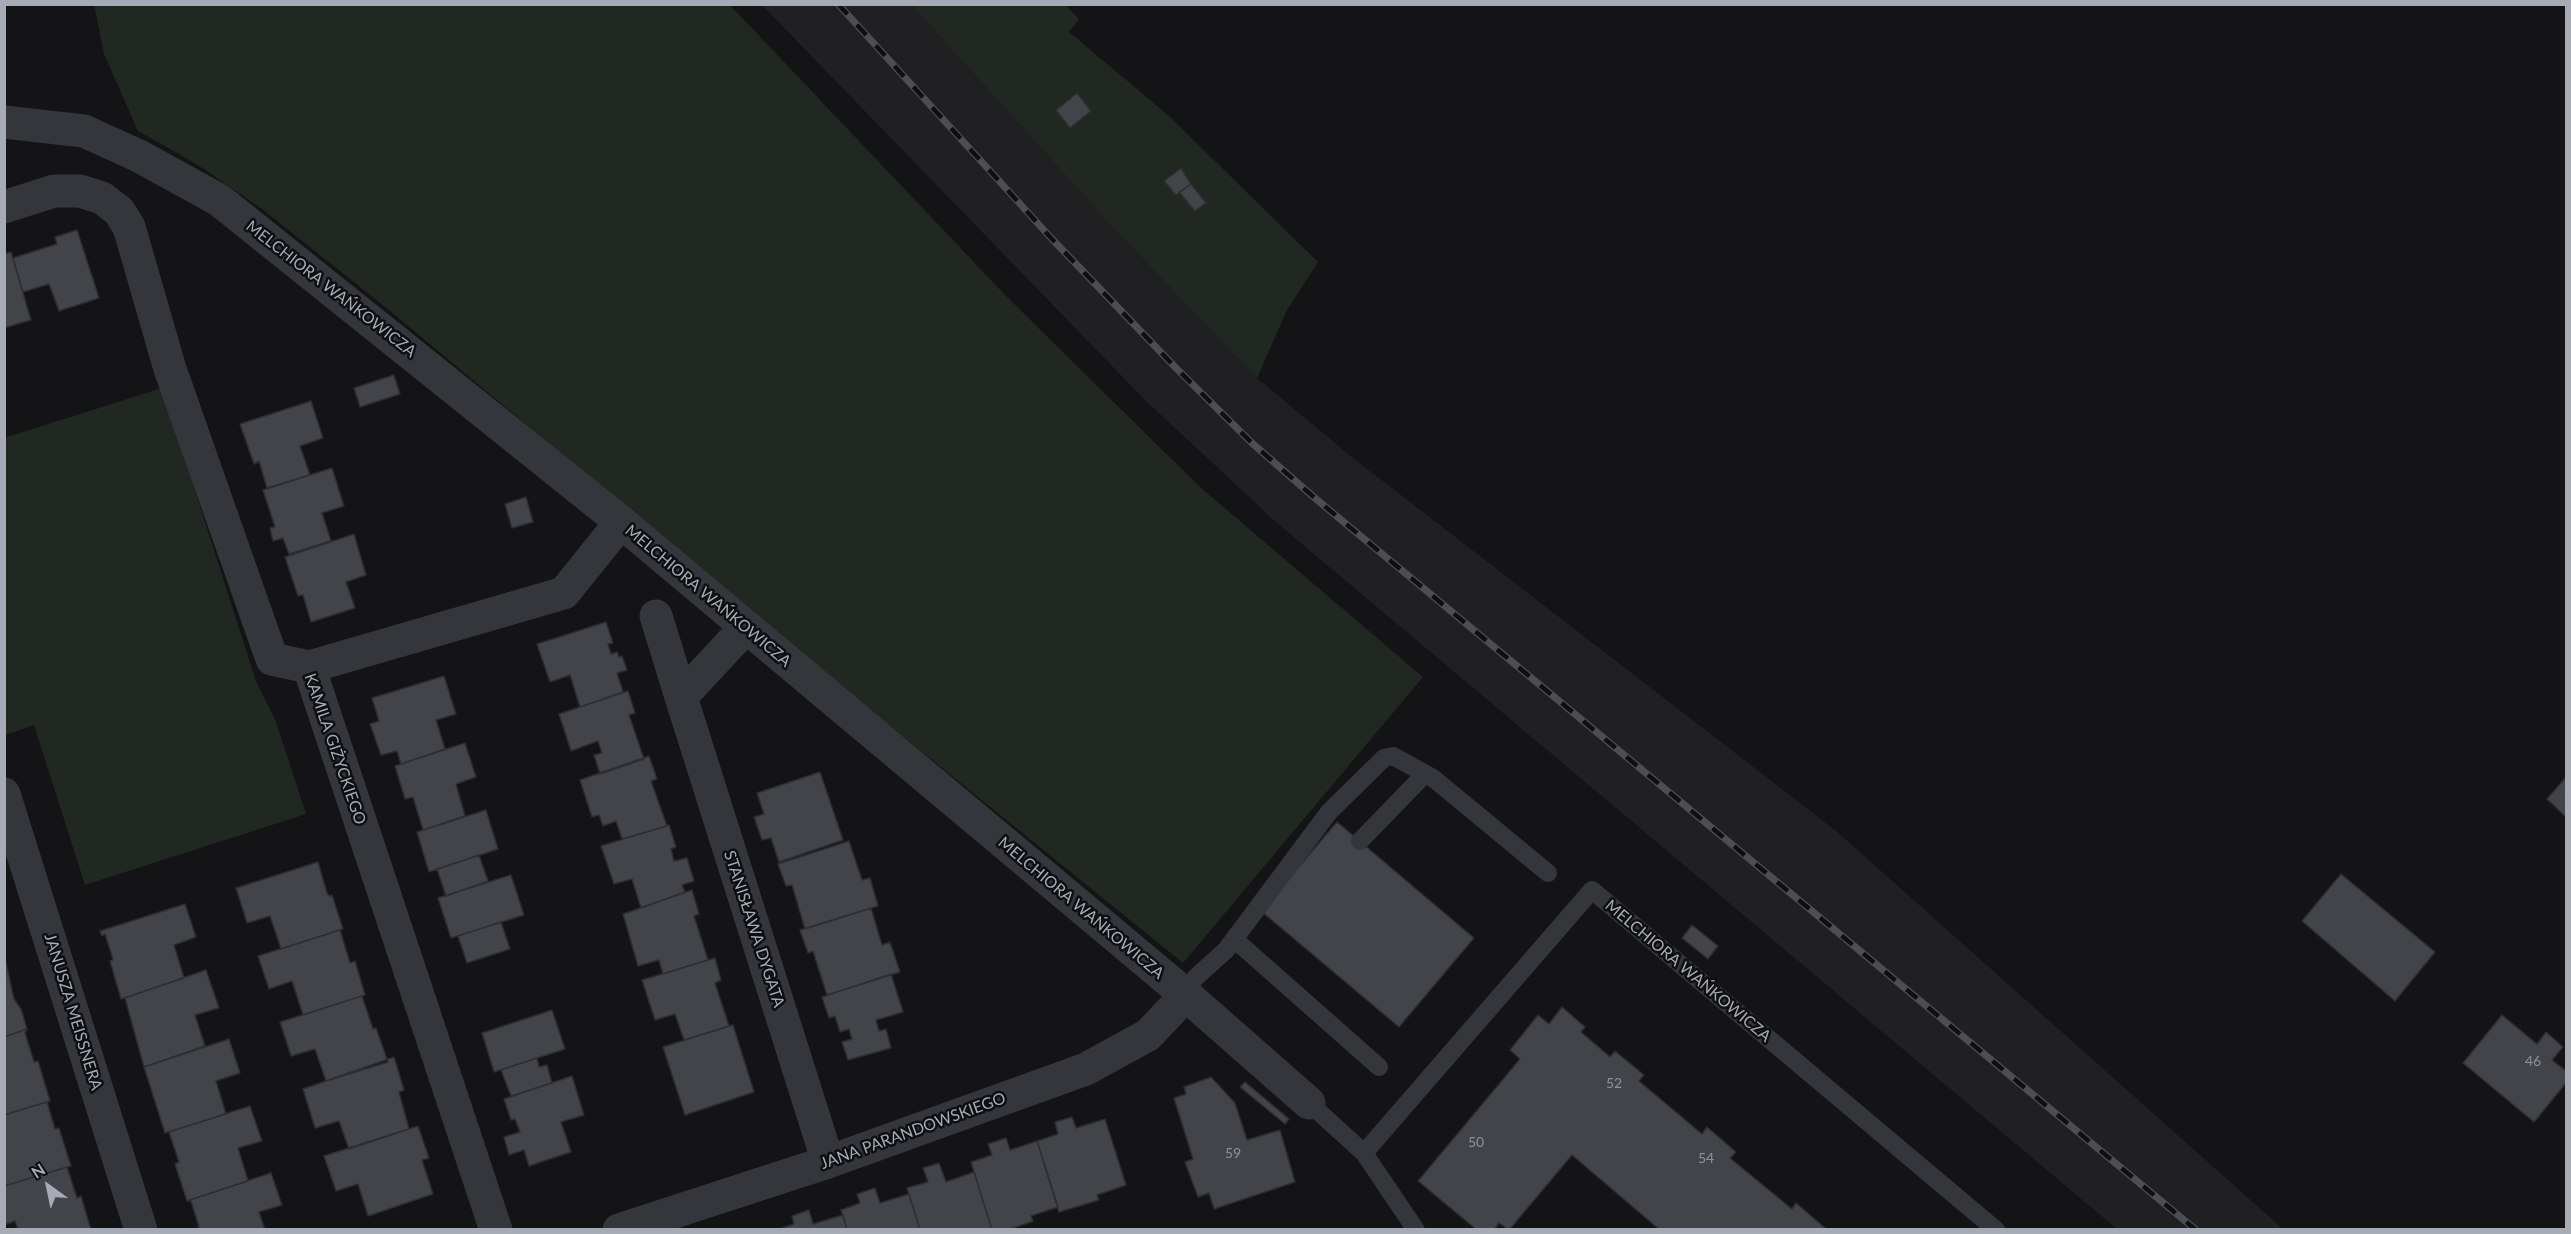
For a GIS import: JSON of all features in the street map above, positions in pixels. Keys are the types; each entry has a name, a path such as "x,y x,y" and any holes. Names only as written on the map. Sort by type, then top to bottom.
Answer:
{"street":[{"name":"MELCHIORA WAŃKOWICZA","path":"4,122 84,131 139,156 219,200 621,522 1186,995 1309,1103"},
{"name":"KAMILA GIŻYCKIEGO","path":"4,207 54,191 80,190 102,198 119,211 129,226 170,369 272,659 309,667 496,1230"},
{"path":"309,667 564,592 621,522"},
{"name":"STANISŁAWA DYGATA","path":"656,616 828,1162"},
{"path":"681,697 746,627"},
{"name":"JANUSZA MEISSNERA","path":"4,794 141,1230"},
{"name":"JANA PARANDOWSKIEGO","path":"619,1230 828,1162 1086,1069 1148,1035 1186,995"}],"lane":[{"path":"1186,995 1195,978 1226,950 1329,812 1384,758 1393,756 1425,774 1548,873"},
{"path":"1360,841 1425,774"},
{"name":"MELCHIORA WAŃKOWICZA","path":"1364,1153 1592,890 1996,1230"},
{"path":"1234,939 1379,1067"},
{"name":"MELCHIORA WAŃKOWICZA","path":"1309,1103 1364,1153 1416,1230"}],"shaded area":[{"path":"94,4 730,5 1006,296 1201,488 1423,677 1183,963 815,665 384,306 262,209 198,165 138,131 104,54"},
{"path":"762,5 912,5 1257,378 1353,458 1835,830 2283,1229 2117,1229 1277,523 1146,401"},
{"path":"912,5 1066,5 1079,19 1069,32 1168,115 1318,262 1287,310 1257,378 1113,227"},
{"path":"162,388 256,681 276,722 306,814 85,885 34,725 5,735 4,438"}],"building":[{"path":"1077,93 1091,111 1070,128 1056,110"},
{"path":"1181,168 1191,184 1176,195 1164,181"},
{"path":"1191,184 1206,203 1195,211 1179,192"},
{"path":"77,230 99,298 59,311 49,284 23,292 13,258 57,244 55,237"},
{"path":"11,252 31,320 4,328 4,254"},
{"path":"394,375 400,394 360,407 354,388"},
{"path":"311,401 323,438 300,446 310,475 267,488 259,461 254,464 240,424"},
{"path":"332,468 344,506 322,513 331,541 289,554 283,538 273,541 270,528 275,527 263,490"},
{"path":"526,497 533,522 512,528 505,504"},
{"path":"354,534 366,575 346,582 355,608 311,622 303,595 298,596 285,557"},
{"path":"606,622 613,643 608,644 611,654 617,652 619,657 622,656 627,670 617,673 623,692 580,707 570,675 550,682 537,644"},
{"path":"444,676 456,714 436,720 445,749 401,764 397,751 381,755 370,724 379,721 372,698"},
{"path":"628,691 635,713 629,715 644,759 600,774 594,755 602,753 598,741 571,751 559,714"},
{"path":"465,743 476,777 456,784 465,816 423,830 413,797 405,799 395,766"},
{"path":"649,756 657,779 651,781 667,826 622,839 616,821 603,826 599,815 592,817 580,780"},
{"path":"820,772 843,840 779,862 771,838 762,840 754,817 764,814 757,793"},
{"path":"2566,777 2566,817 2547,799"},
{"path":"486,810 498,849 429,872 417,832"},
{"path":"1337,822 1474,938 1399,1027 1261,911"},
{"path":"669,825 676,847 671,849 674,861 687,858 694,881 682,885 685,892 641,908 632,879 614,884 601,846"},
{"path":"849,841 862,880 870,878 878,906 805,929 792,885 786,886 778,864"},
{"path":"479,855 488,881 446,896 437,869"},
{"path":"318,862 327,893 329,896 332,895 343,929 281,949 270,916 247,923 236,888"},
{"path":"2341,874 2435,952 2395,1001 2302,921"},
{"path":"511,875 524,915 451,938 438,898"},
{"path":"692,890 699,914 694,916 708,960 663,974 659,960 638,966 623,914"},
{"path":"185,904 196,937 174,945 184,978 121,999 110,961 113,960 112,956 105,934 102,936 100,931"},
{"path":"871,908 882,945 890,942 900,972 827,995 813,951 808,953 800,930"},
{"path":"501,922 510,949 467,963 458,936"},
{"path":"1692,925 1718,946 1708,959 1682,938"},
{"path":"340,930 350,963 355,961 365,995 303,1015 292,981 269,989 258,956"},
{"path":"715,958 721,980 715,983 729,1026 684,1040 675,1014 655,1020 642,980"},
{"path":"6,963 14,999 21,1009 27,1029 4,1037"},
{"path":"206,970 219,1008 195,1015 205,1046 144,1067 125,998"},
{"path":"891,974 903,1012 876,1020 879,1031 886,1029 891,1048 848,1060 842,1042 852,1039 849,1029 840,1032 835,1016 829,1018 822,997"},
{"path":"362,996 373,1029 376,1028 388,1062 326,1081 315,1049 291,1056 280,1022"},
{"path":"1562,1007 1585,1027 1581,1032 1610,1057 1615,1051 1644,1075 1639,1081 1702,1134 1707,1127 1736,1152 1730,1158 1792,1209 1796,1203 1825,1228 1824,1230 1660,1230 1572,1155 1509,1230 1499,1223 1494,1230 1477,1230 1418,1181 1520,1059 1510,1050 1538,1015 1549,1024"},
{"path":"552,1010 565,1049 494,1072 482,1033"},
{"path":"2502,1015 2537,1044 2546,1032 2563,1047 2552,1060 2566,1071 2566,1083 2534,1122 2463,1063"},
{"path":"733,1025 754,1092 685,1115 663,1047"},
{"path":"27,1029 25,1033 34,1062 38,1061 50,1101 4,1115 4,1037"},
{"path":"229,1039 240,1073 216,1081 226,1114 165,1133 144,1067"},
{"path":"394,1057 404,1090 399,1092 409,1129 349,1149 339,1121 315,1128 303,1089"},
{"path":"537,1058 539,1067 547,1065 552,1083 511,1096 501,1070"},
{"path":"572,1076 584,1115 561,1122 571,1152 529,1166 524,1150 509,1155 504,1137 520,1132 515,1119 511,1120 504,1099"},
{"path":"1211,1077 1235,1103 1247,1140 1280,1130 1295,1182 1214,1209 1209,1193 1198,1197 1185,1162 1193,1159 1174,1098 1186,1094 1184,1087"},
{"path":"1245,1082 1289,1119 1285,1124 1240,1087"},
{"path":"47,1102 55,1129 59,1128 71,1166 4,1186 4,1115"},
{"path":"250,1106 262,1141 238,1148 248,1181 187,1201 175,1164 179,1162 169,1132"},
{"path":"1072,1117 1076,1128 1105,1119 1126,1185 1097,1195 1099,1200 1059,1212 1037,1141 1058,1134 1055,1122"},
{"path":"418,1126 429,1158 422,1160 433,1194 368,1216 358,1184 336,1191 324,1156"},
{"path":"1006,1138 1010,1150 1037,1141 1058,1207 1031,1216 1033,1221 1008,1230 992,1230 971,1162 992,1155 988,1144"},
{"path":"939,1163 946,1182 974,1172 992,1230 920,1230 907,1188 928,1182 923,1168"},
{"path":"67,1167 77,1198 81,1196 91,1230 18,1230 15,1221 4,1225 4,1186"},
{"path":"271,1173 282,1205 259,1212 265,1230 196,1230 199,1227 191,1201 187,1201"},
{"path":"875,1188 880,1203 909,1194 920,1230 847,1230 841,1210 860,1203 857,1194"},
{"path":"809,1210 813,1224 843,1215 847,1230 776,1230 794,1224 792,1216"}],"railway":[{"path":"838,4 1052,239 1253,444 1316,499 2196,1230"}]}
